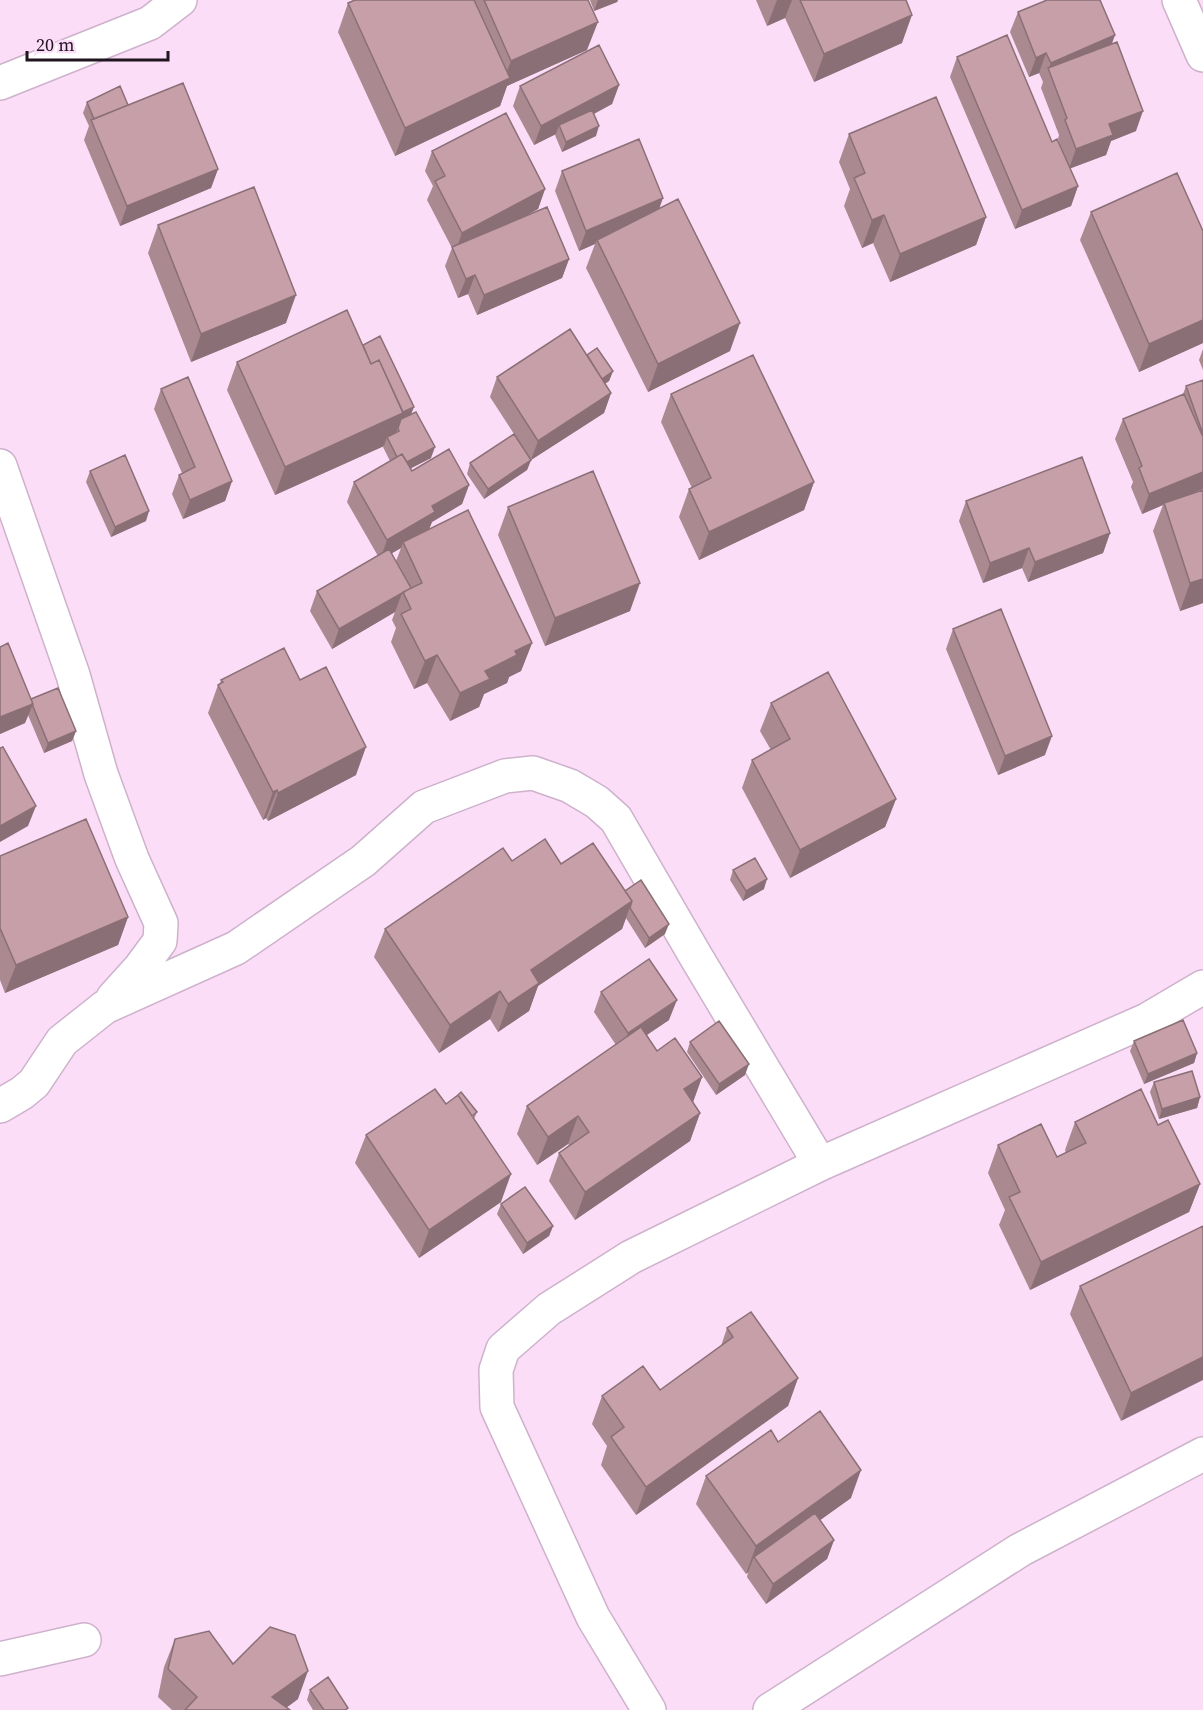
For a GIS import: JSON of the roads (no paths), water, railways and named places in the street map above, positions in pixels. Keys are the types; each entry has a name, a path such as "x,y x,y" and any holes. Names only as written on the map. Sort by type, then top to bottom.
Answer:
{"street":[{"path":"0,83 150,23 180,0"},
{"path":"1179,0 1203,54"},
{"path":"0,466 74,675 109,795 132,859 161,922 160,941 140,968 105,1007 62,1041 34,1083 0,1106"},
{"path":"105,1007 236,948 363,861 424,807 505,776 533,773 570,786 597,802 616,819 694,955 820,1164"},
{"path":"649,1710 593,1617 497,1407 496,1370 503,1350 549,1309 631,1257 820,1164 1146,1020 1203,987"},
{"path":"770,1710 1020,1550 1203,1454"},
{"path":"0,1659 84,1640"}]}
